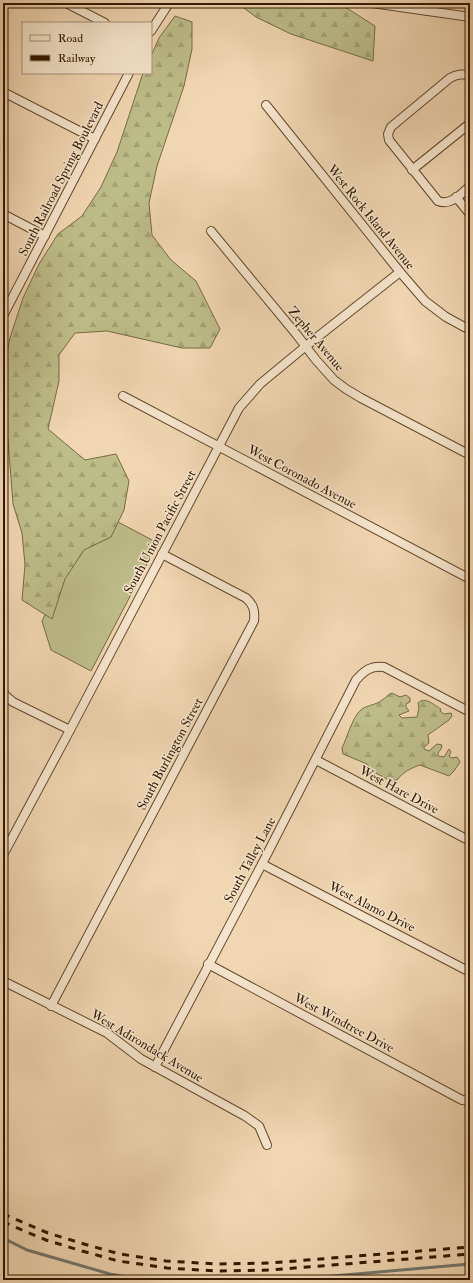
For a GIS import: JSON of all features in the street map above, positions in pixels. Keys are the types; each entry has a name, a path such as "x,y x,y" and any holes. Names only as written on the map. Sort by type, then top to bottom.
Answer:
{"street":[{"path":"66,3 103,22"},
{"path":"152,29 169,3"},
{"path":"372,3 470,17"},
{"name":"South Railroad Spring Boulevard","path":"3,316 128,74"},
{"path":"470,75 461,74 450,78 391,127 388,134 389,140 438,201 443,203 449,202 470,186"},
{"path":"7,94 95,139"},
{"name":"West Rock Island Avenue","path":"266,105 425,301 435,310 470,330"},
{"path":"412,170 468,125 470,125"},
{"path":"456,198 470,214"},
{"path":"3,214 45,236"},
{"name":"Zepher Avenue","path":"211,231 320,365 334,380 346,389 470,455"},
{"name":"South Union Pacific Street","path":"4,849 70,730 239,408 260,384 400,272"},
{"name":"West Coronado Avenue","path":"123,396 470,579"},
{"name":"South Burlington Street","path":"51,1006 254,621 255,613 253,604 246,598 162,554"},
{"name":"South Talley Lane","path":"155,1067 262,864 356,680 362,673 370,668 378,666 384,667 470,712"},
{"path":"3,692 13,702 70,730"},
{"name":"West Hare Drive","path":"316,760 470,841"},
{"name":"West Alamo Drive","path":"262,864 470,972"},
{"name":"West Windtree Drive","path":"208,964 462,1100 470,1101"},
{"name":"West Adirondack Avenue","path":"3,981 107,1033 141,1059 246,1116 259,1126 267,1145"}],"green space":[{"path":"237,3 332,3 345,7 375,26 373,61 291,34 256,17"},
{"path":"175,16 192,22 192,49 184,86 157,166 149,203 152,235 171,260 196,281 220,329 210,348 182,348 107,331 75,333 59,355 59,381 48,429 85,460 116,454 129,481 124,510 111,537 84,550 65,579 52,619 22,600 25,565 22,533 13,504 8,440 3,423 3,371 10,338 23,298 39,264 58,234 82,216 101,187 117,152 143,74 152,74 152,54 159,38"},
{"path":"97,511 158,543 91,671 51,650 42,621"},
{"path":"392,693 400,697 406,695 410,698 410,702 406,704 409,711 399,715 402,718 417,717 419,708 418,703 424,700 441,709 440,711 444,714 451,713 452,716 449,720 428,735 429,743 424,747 424,749 429,751 437,744 442,745 438,756 444,757 449,749 451,752 449,756 452,758 457,757 460,762 449,776 420,765 413,767 397,780 389,780 372,771 367,764 343,754 342,748 353,721 359,712 364,708 380,702"}],"waterway":[{"path":"3,1238 27,1250 110,1274 142,1280"},
{"path":"287,1280 470,1264"}],"railway":[{"path":"3,1214 48,1233 84,1244 120,1254 166,1261 217,1264 270,1263 470,1247"},
{"path":"3,1222 46,1240 82,1251 118,1261 167,1268 217,1271 270,1270 470,1254"}]}
